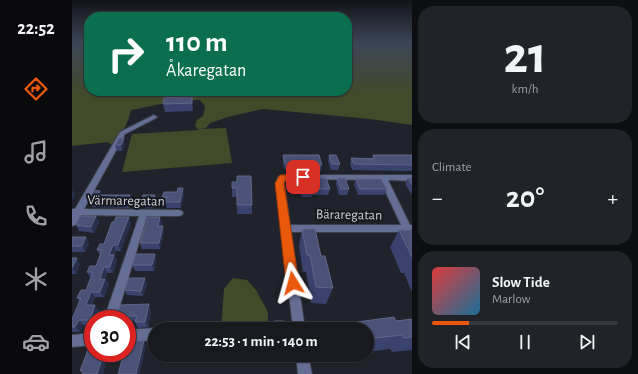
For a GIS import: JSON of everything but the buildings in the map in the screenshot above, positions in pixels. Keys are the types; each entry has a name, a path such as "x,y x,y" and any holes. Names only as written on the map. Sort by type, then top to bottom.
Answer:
{"street":[{"path":"72,223 75,212 122,133 154,117"},
{"path":"298,322 280,183 283,178 412,178"},
{"path":"383,178 409,229 412,240"},
{"name":"Värmaregatan","path":"75,212 179,213"},
{"path":"113,310 144,213"},
{"name":"Bäraregatan","path":"285,228 409,229"},
{"path":"136,335 148,334"},
{"path":"72,341 84,340"},
{"path":"303,362 305,374"}],"green space":[{"path":"72,60 84,60 84,96 352,96 352,60 412,60 412,125 370,119 263,109 228,117 210,123 206,128 200,129 226,128 232,163 122,172 132,134 199,130 195,126 197,120 203,116 205,106 200,100 180,100 131,110 126,125 122,132 116,137 116,141 112,145 108,142 72,146"},
{"path":"233,278 247,280 256,290 268,312 267,322 222,322 224,289"}],"route":[{"path":"293,283 280,183 281,178 303,177"}]}
